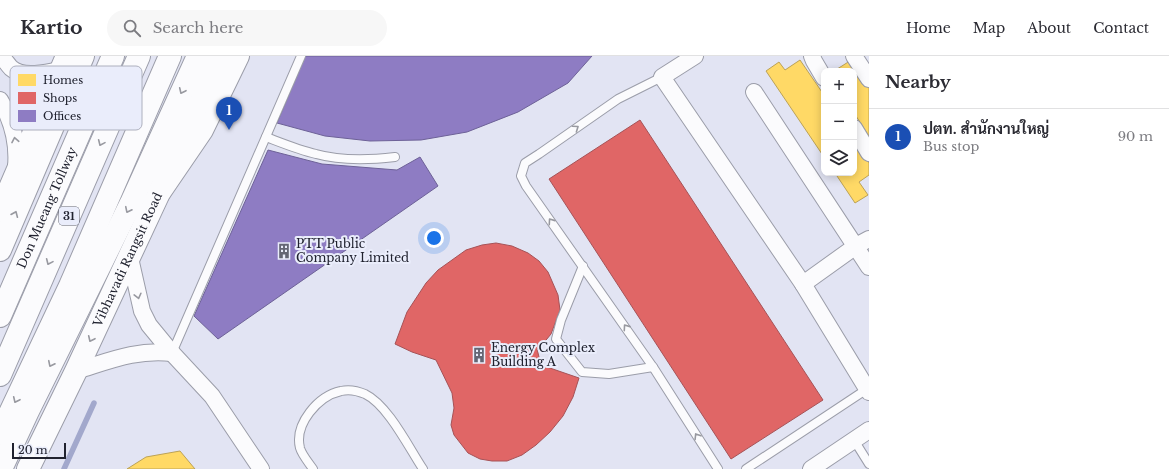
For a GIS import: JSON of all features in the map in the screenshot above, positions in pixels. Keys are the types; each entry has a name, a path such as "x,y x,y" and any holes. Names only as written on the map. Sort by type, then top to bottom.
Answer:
{"main road":[{"path":"79,66 83,56"},
{"name":"Don Mueang Tollway","path":"109,66 113,56"},
{"name":"Don Mueang Tollway","path":"135,66 139,56"},
{"name":"31","path":"142,120 170,56"},
{"path":"2,469 32,404 131,203 198,56"},
{"path":"159,193 218,56"},
{"name":"Vibhavadi Rangsit Road","path":"28,469 76,372 159,193 202,130 238,56"},
{"path":"0,211 36,130"},
{"path":"0,250 51,130"},
{"name":"Don Mueang Tollway","path":"0,316 81,130"},
{"name":"Don Mueang Tollway","path":"0,375 107,130"},
{"name":"31","path":"0,434 70,286 138,130"}],"street":[{"path":"1,56 10,67"},
{"path":"695,56 662,77 803,284 868,390"},
{"path":"812,56 821,73"},
{"path":"854,56 869,79"},
{"path":"54,66 64,63"},
{"path":"754,92 862,242 869,267"},
{"path":"0,100 7,112 10,122"},
{"path":"13,130 17,154 15,179"},
{"path":"857,133 869,153"},
{"path":"803,284 862,242"},
{"path":"130,258 142,311 149,325 172,353 212,396 261,469"},
{"path":"76,372 129,355 156,351 172,353"},
{"path":"811,469 869,430"}],"lane":[{"path":"172,353 301,56"},
{"path":"662,77 618,99 525,163 521,176 526,186 653,367 718,469"},
{"path":"266,137 316,154 345,159 373,160 395,157"},
{"path":"583,266 561,320 556,339 582,372 609,374 653,367"},
{"path":"313,469 300,449 299,438 301,428 307,417 316,406 328,397 341,391 354,390 374,400 392,420 423,469"},
{"path":"746,469 868,390"},
{"path":"854,440 869,464"}],"building: Homes":[{"path":"853,59 869,83 869,136 857,118 857,68 839,68"},
{"path":"800,60 821,91 821,153 766,71 779,62 785,70"},
{"path":"857,145 869,163 869,175 859,182 868,195 855,203 837,176 857,176"},
{"path":"180,451 195,469 127,469 146,457"}],"building: Shops":[{"path":"640,120 823,400 731,459 549,179"},
{"name":"Energy Complex Building A","path":"496,243 512,246 528,253 539,261 548,272 558,295 560,310 551,334 537,349 539,357 544,366 579,378 573,397 563,416 550,432 522,455 507,461 480,459 468,453 454,435 451,425 454,408 452,393 436,360 412,352 395,344 407,312 426,283 438,270 466,250 482,245"}],"building: Offices":[{"path":"305,56 592,56 568,83 518,112 467,132 421,140 370,141 325,136 277,123"},
{"name":"PTT Public Company Limited","path":"268,150 322,164 397,170 420,157 438,186 218,339 194,316"}],"waterway":[{"path":"64,469 94,403"}],"place":[{"name":"ปตท. สำนักงานใหญ่","path":"229,130"},
{"name":"PTT Public Company Limited","path":"284,251"},
{"name":"Energy Complex Building A","path":"479,355"}]}
